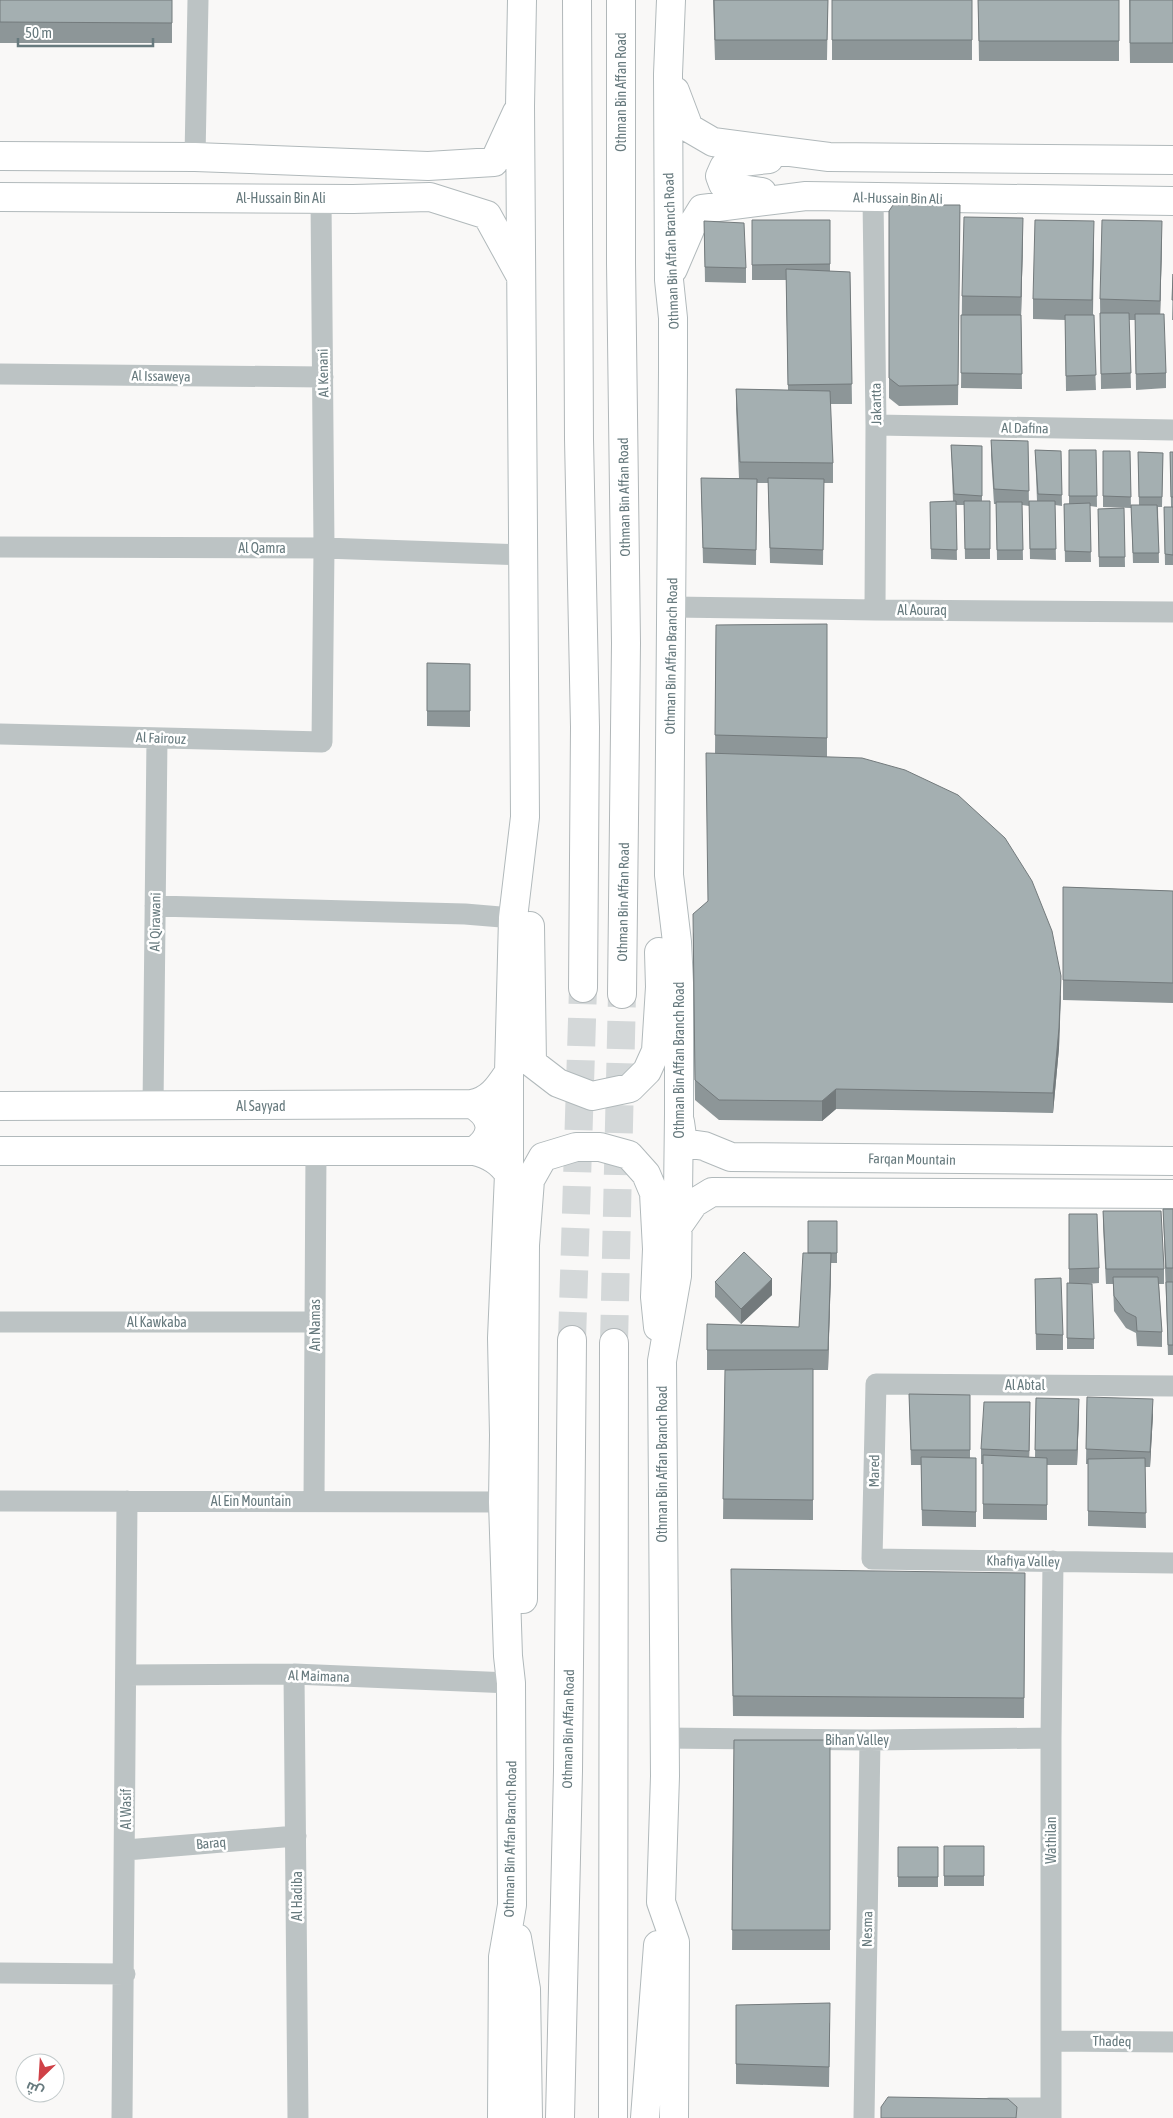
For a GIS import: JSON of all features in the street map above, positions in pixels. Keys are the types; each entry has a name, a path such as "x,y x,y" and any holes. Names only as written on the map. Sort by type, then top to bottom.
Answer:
{"street":[{"path":"195,157 198,0"},
{"name":"Othman Bin Affan Branch Road","path":"502,2118 504,1958 512,1904 511,1683 508,1656 503,1502 502,1338 509,1174 509,1072 513,918 525,817 520,106 522,0"},
{"path":"577,0 579,429 585,727 583,988"},
{"name":"Othman Bin Affan Road","path":"621,0 621,264 626,643 622,994"},
{"name":"Othman Bin Affan Branch Road","path":"670,0 668,74 669,280 673,318 673,372 669,875 677,942 679,983 679,1114 677,1276 662,1361 665,1776 661,1902 675,1942 674,2118"},
{"path":"668,74 689,128 713,142 829,156 1173,160"},
{"path":"0,156 195,157 428,166 494,162 520,106"},
{"path":"806,196 735,188 723,184 720,176 724,167 733,163 810,155"},
{"path":"428,166 430,197"},
{"name":"Al-Hussain Bin Ali","path":"669,280 691,227 702,209 806,196 1173,201"},
{"name":"Al-Hussain Bin Ali","path":"0,197 430,197 487,215 522,279"},
{"name":"Al Kenani","path":"321,198 324,548 322,742"},
{"name":"Jakartta","path":"873,198 876,426 875,610"},
{"name":"Al Issaweya","path":"0,374 323,378"},
{"name":"Al Dafina","path":"876,426 1173,430"},
{"name":"Al Qamra","path":"0,547 324,548 524,554"},
{"name":"Al Aouraq","path":"672,607 1173,612"},
{"name":"Al Fairouz","path":"0,734 322,742"},
{"name":"Al Qirawani","path":"153,1107 157,738"},
{"path":"520,858 530,922 532,1063 558,1083 592,1096 630,1088 647,1071 656,1051 660,987 658,929 669,875"},
{"path":"155,906 455,914 513,918"},
{"name":"Al Sayyad","path":"0,1106 153,1107 472,1104 487,1099 509,1072"},
{"path":"472,1104 483,1111 489,1121 489,1133 484,1144 474,1150"},
{"name":"Farqan Mountain","path":"679,1114 683,1143 704,1146 731,1156 1173,1161"},
{"path":"508,1656 524,1596 525,1246 530,1180 543,1157 576,1147 600,1147 629,1155 646,1174 654,1193 657,1249 655,1297 662,1361"},
{"name":"An Namas","path":"314,1501 316,1150"},
{"path":"0,1151 474,1150 493,1158 509,1174"},
{"path":"731,1156 698,1166 696,1183 740,1191"},
{"path":"678,1226 694,1202 712,1192 1173,1194"},
{"name":"Al Kawkaba","path":"0,1322 315,1322"},
{"name":"Othman Bin Affan Road","path":"560,2118 568,1771 572,1340"},
{"path":"613,2118 614,1343"},
{"name":"Al Abtal","path":"876,1384 1173,1386"},
{"name":"Mared","path":"872,1559 876,1384"},
{"name":"Al Ein Mountain","path":"0,1500 503,1502"},
{"name":"Al Wasif","path":"122,2118 125,1974 127,1501"},
{"name":"Khafiya Valley","path":"872,1559 1173,1563"},
{"name":"Wathilan","path":"1051,2113 1053,1561"},
{"name":"Al Maimana","path":"126,1676 294,1674 511,1683"},
{"name":"Al Hadiba","path":"294,1674 298,2118"},
{"name":"Bihan Valley","path":"664,1738 870,1740 1051,1738"},
{"name":"Nesma","path":"870,1740 871,2111"},
{"name":"Baraq","path":"126,1850 296,1836"},
{"path":"645,2118 661,1902"},
{"path":"512,1904 526,1989 528,2118"},
{"path":"0,1973 125,1974"},
{"name":"Thadeq","path":"1051,2041 1173,2042"},
{"path":"972,2108 1051,2113"}],"building":[{"path":"0,0 172,0 172,23 0,22"},
{"path":"714,0 828,0 827,40 715,40"},
{"path":"832,0 972,0 972,40 832,40"},
{"path":"978,0 1119,0 1119,41 979,41"},
{"path":"1130,0 1173,0 1173,43 1130,43"},
{"path":"893,205 960,205 958,385 899,386 889,378 889,211"},
{"path":"964,217 1023,218 1021,297 962,296"},
{"path":"752,220 830,220 830,264 752,265"},
{"path":"1035,220 1094,221 1092,300 1033,299"},
{"path":"1102,220 1162,221 1160,301 1100,299"},
{"path":"704,221 744,223 746,268 705,267"},
{"path":"786,269 850,272 852,384 788,385"},
{"path":"1100,313 1129,313 1131,373 1101,374"},
{"path":"1135,314 1164,314 1166,373 1136,374"},
{"path":"961,315 1021,315 1022,374 961,373"},
{"path":"1065,315 1094,315 1096,375 1066,376"},
{"path":"736,389 830,391 833,463 740,462"},
{"path":"991,440 1028,441 1029,491 994,489"},
{"path":"951,445 982,446 982,496 954,494"},
{"path":"1035,450 1061,451 1062,495 1038,494"},
{"path":"1069,450 1096,450 1097,496 1069,496"},
{"path":"1103,451 1130,451 1131,497 1103,496"},
{"path":"1138,452 1163,453 1162,497 1139,497"},
{"path":"1170,452 1173,452 1173,497 1171,497"},
{"path":"701,478 757,479 756,550 703,548"},
{"path":"768,478 824,479 823,550 770,548"},
{"path":"956,501 957,550 931,549 930,502"},
{"path":"964,501 990,501 990,549 965,549"},
{"path":"1029,501 1055,501 1056,549 1030,549"},
{"path":"996,502 1022,502 1023,550 997,550"},
{"path":"1090,503 1091,552 1065,551 1064,504"},
{"path":"1131,505 1157,505 1159,553 1133,553"},
{"path":"1164,507 1173,507 1173,555 1165,554"},
{"path":"1124,508 1125,557 1099,557 1098,509"},
{"path":"827,624 827,738 715,735 716,625"},
{"path":"427,663 470,664 470,711 427,711"},
{"path":"706,753 862,758 905,770 958,795 1005,838 1032,881 1052,931 1061,976 1059,1028 1053,1093 836,1089 822,1101 719,1100 695,1080 693,914 708,901"},
{"path":"1063,887 1173,891 1173,983 1063,980"},
{"path":"1163,1209 1173,1209 1173,1268 1166,1268"},
{"path":"1103,1211 1161,1211 1164,1269 1106,1269"},
{"path":"1069,1214 1097,1214 1099,1268 1069,1269"},
{"path":"808,1221 837,1221 837,1253 808,1253"},
{"path":"744,1252 772,1279 741,1309 715,1282"},
{"path":"803,1253 831,1253 828,1350 707,1350 707,1324 799,1327"},
{"path":"1113,1277 1158,1277 1162,1332 1137,1331 1136,1317 1126,1312 1114,1296"},
{"path":"1061,1278 1063,1335 1036,1334 1035,1279"},
{"path":"1166,1282 1173,1282 1173,1345 1168,1345"},
{"path":"1067,1283 1092,1284 1094,1339 1067,1338"},
{"path":"813,1369 813,1500 723,1499 725,1370"},
{"path":"909,1394 970,1395 970,1450 911,1450"},
{"path":"1087,1397 1153,1399 1150,1452 1086,1449"},
{"path":"1036,1398 1079,1399 1077,1450 1035,1450"},
{"path":"984,1402 1030,1402 1029,1451 981,1449"},
{"path":"983,1455 1047,1458 1047,1505 983,1504"},
{"path":"921,1457 976,1458 976,1512 922,1510"},
{"path":"1145,1458 1146,1513 1088,1511 1088,1459"},
{"path":"731,1569 1025,1573 1024,1698 733,1696"},
{"path":"734,1740 830,1740 830,1930 732,1930"},
{"path":"944,1846 984,1846 984,1876 944,1876"},
{"path":"898,1847 938,1847 938,1877 898,1877"},
{"path":"830,2003 829,2067 736,2064 736,2005"},
{"path":"888,2097 1008,2099 1017,2107 1016,2118 881,2118 881,2107"}],"tunnel":[{"path":"572,1340 583,988"},
{"path":"614,1343 622,994"}]}
